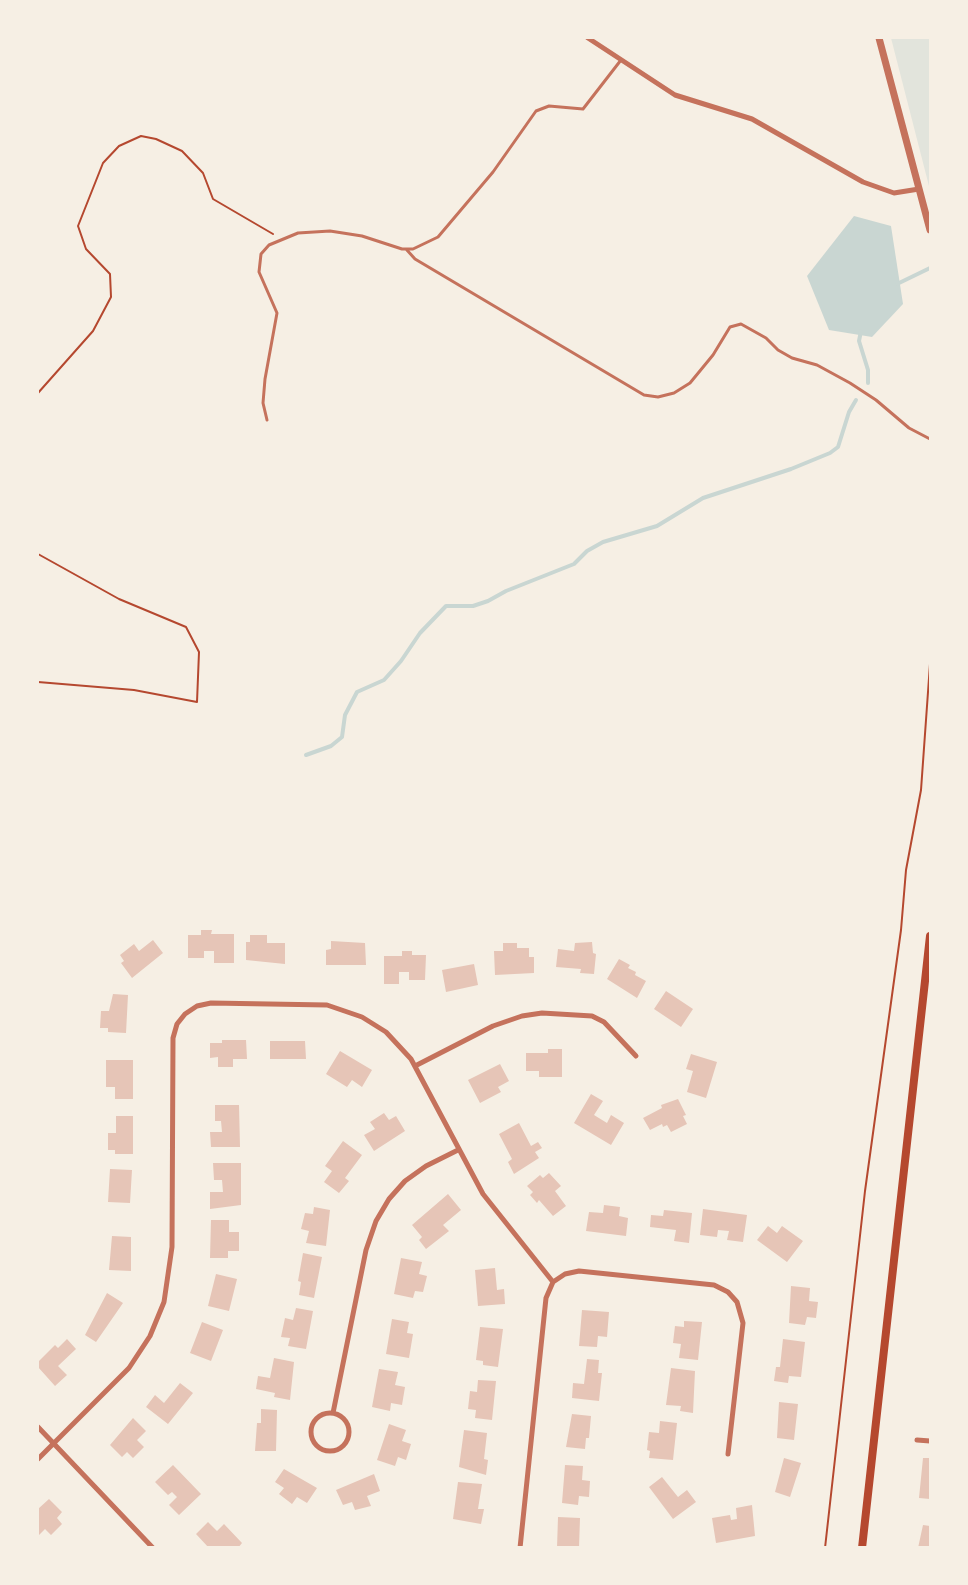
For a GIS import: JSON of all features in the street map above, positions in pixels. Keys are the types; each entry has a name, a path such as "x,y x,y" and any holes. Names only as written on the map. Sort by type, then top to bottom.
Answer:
{"main road":[{"path":"862,1548 930,936"}],"street":[{"path":"588,38 675,95 752,119 863,182 894,193 919,189"},
{"path":"879,38 930,230"},
{"path":"38,1459 129,1368 150,1336 164,1302 172,1247 173,1038 177,1024 185,1014 197,1006 211,1004 327,1005 374,1024 402,1048 415,1066 483,1194 553,1282"},
{"path":"415,1066 493,1026 522,1016 542,1013 592,1016 604,1022 636,1056"},
{"path":"333,1413 366,1250 376,1221 389,1198 405,1181 426,1166 458,1150"},
{"path":"520,1548 546,1298 553,1282 565,1274 579,1271 714,1285 728,1292 737,1302 743,1323 728,1454"},
{"path":"333,1413 347,1424 349,1435 339,1449 327,1450 316,1444 312,1432 321,1416 333,1413"},
{"path":"38,1426 153,1548"},
{"path":"917,1440 930,1441"}],"lane":[{"path":"406,249 438,237 493,172 536,111 549,106 583,109 621,60"},
{"path":"267,420 263,403 265,380 277,313 259,272 261,254 268,245 281,238 298,233 330,231 362,236 406,249 415,259 645,395 658,397 674,393 690,383 713,355 730,327 741,324 766,338 778,350 792,358 817,365 850,383 876,400 909,428 930,439"}],"path":[{"path":"38,393 93,331 111,297 110,274 86,249 78,226 103,163 119,146 141,136 156,139 182,151 203,173 213,199 281,238"},
{"path":"38,554 119,599 186,627 199,652 197,702 134,690 38,682"},
{"path":"825,1548 865,1191 901,930 906,870 921,790 930,664"}],"shaded area":[{"path":"891,38 930,38 930,190"},
{"path":"854,216 891,226 903,304 872,337 829,330 807,276"}],"building":[{"path":"201,930 212,930 211,934 234,934 234,963 214,963 214,951 204,951 204,958 188,958 188,935 201,935"},
{"path":"250,935 267,935 267,943 285,943 285,964 246,960 246,942 250,942"},
{"path":"153,940 163,953 132,978 121,963 124,961 120,955 134,944 139,951"},
{"path":"331,941 365,943 366,965 326,965 326,950 331,949"},
{"path":"592,942 593,953 596,954 594,974 580,973 581,969 556,967 558,949 574,951 575,943"},
{"path":"503,943 517,943 517,948 529,948 529,957 534,957 534,973 495,975 494,951 503,951"},
{"path":"402,951 412,951 412,955 426,955 425,980 409,980 409,972 399,972 399,984 384,984 384,956 402,956"},
{"path":"619,959 630,965 628,968 636,972 635,975 646,981 637,998 607,979"},
{"path":"474,964 478,985 446,992 442,970"},
{"path":"666,991 693,1009 681,1027 654,1009"},
{"path":"113,994 128,995 126,1033 108,1032 108,1028 100,1028 101,1011 109,1011"},
{"path":"222,1040 246,1040 247,1059 233,1059 233,1067 218,1067 218,1057 210,1058 210,1043 222,1043"},
{"path":"270,1041 305,1041 306,1059 270,1059"},
{"path":"548,1049 562,1049 562,1077 539,1077 539,1071 526,1071 526,1053 548,1053"},
{"path":"340,1051 372,1070 362,1087 352,1080 347,1087 326,1074"},
{"path":"691,1054 717,1062 706,1098 687,1092 693,1071 686,1069"},
{"path":"106,1060 133,1060 133,1099 115,1099 115,1087 106,1087"},
{"path":"500,1064 509,1081 498,1087 501,1092 480,1103 468,1080"},
{"path":"591,1094 603,1101 594,1115 607,1123 611,1115 624,1123 611,1145 574,1123"},
{"path":"678,1099 686,1115 683,1116 687,1124 671,1132 667,1125 663,1127 662,1124 650,1130 643,1118 662,1108 661,1105"},
{"path":"215,1105 239,1105 240,1147 211,1147 210,1132 222,1132 221,1121 215,1121"},
{"path":"384,1113 389,1120 396,1116 405,1131 374,1151 364,1135 375,1129 370,1122"},
{"path":"116,1116 133,1116 133,1154 115,1154 115,1150 108,1150 108,1133 116,1133"},
{"path":"519,1123 531,1146 538,1142 542,1148 535,1152 539,1158 514,1174 508,1162 512,1159 499,1134"},
{"path":"343,1141 362,1155 345,1178 349,1181 339,1193 324,1182 332,1171 325,1166"},
{"path":"213,1163 241,1163 241,1205 210,1209 210,1192 223,1192 222,1180 214,1180"},
{"path":"110,1169 132,1170 130,1203 108,1202"},
{"path":"549,1173 561,1186 555,1191 566,1206 553,1216 539,1200 537,1203 530,1195 533,1192 527,1186 540,1175 543,1178"},
{"path":"448,1194 461,1210 443,1225 449,1231 426,1249 419,1240 422,1237 412,1225"},
{"path":"604,1205 620,1207 619,1216 628,1218 626,1236 586,1231 589,1212 603,1213"},
{"path":"314,1207 330,1210 326,1246 306,1243 309,1231 301,1229 305,1213 313,1214"},
{"path":"703,1209 747,1215 743,1242 727,1240 729,1231 718,1230 717,1237 700,1235"},
{"path":"664,1210 692,1213 689,1243 674,1241 676,1230 650,1227 651,1215 663,1216"},
{"path":"211,1220 229,1220 229,1232 239,1232 239,1251 228,1251 228,1258 210,1258"},
{"path":"768,1226 777,1233 782,1226 803,1241 787,1262 757,1240"},
{"path":"112,1236 131,1237 131,1271 109,1270"},
{"path":"303,1253 322,1257 314,1298 299,1295 301,1282 298,1281"},
{"path":"401,1258 422,1262 419,1274 427,1276 423,1292 415,1291 413,1298 394,1294"},
{"path":"495,1268 497,1290 504,1289 505,1304 478,1306 475,1270"},
{"path":"216,1274 237,1279 229,1311 208,1306"},
{"path":"791,1286 810,1288 809,1301 818,1302 816,1318 807,1317 805,1325 789,1323"},
{"path":"107,1293 123,1303 96,1342 85,1335"},
{"path":"296,1308 313,1311 306,1349 288,1346 290,1338 281,1337 285,1318 293,1320"},
{"path":"582,1310 609,1312 607,1337 598,1336 597,1347 579,1346"},
{"path":"392,1319 409,1322 407,1333 413,1334 409,1358 386,1354"},
{"path":"684,1321 702,1322 698,1360 679,1358 681,1344 673,1343 675,1326 684,1327"},
{"path":"202,1322 223,1330 211,1361 190,1353"},
{"path":"480,1327 503,1329 498,1367 483,1365 483,1361 476,1360"},
{"path":"67,1339 76,1349 58,1366 67,1375 55,1386 38,1367 38,1362 55,1345 58,1348"},
{"path":"783,1339 805,1342 801,1377 789,1376 788,1383 774,1381 776,1367 780,1367"},
{"path":"274,1358 294,1362 290,1400 274,1397 275,1393 256,1389 258,1376 270,1378"},
{"path":"587,1359 599,1360 598,1373 602,1373 599,1401 572,1398 573,1383 584,1384"},
{"path":"671,1368 695,1371 693,1413 680,1411 681,1406 666,1405"},
{"path":"379,1369 398,1372 395,1385 405,1387 402,1405 391,1403 390,1411 372,1407"},
{"path":"478,1380 496,1381 492,1420 475,1418 476,1410 468,1409 470,1391 477,1392"},
{"path":"180,1383 193,1393 168,1424 146,1407 155,1395 164,1403"},
{"path":"779,1402 798,1404 794,1440 777,1438"},
{"path":"261,1409 277,1410 276,1451 255,1451 257,1423 261,1423"},
{"path":"572,1414 591,1416 589,1438 586,1438 585,1449 566,1447"},
{"path":"133,1418 146,1431 137,1440 144,1447 133,1458 127,1452 122,1457 110,1445"},
{"path":"660,1421 677,1423 673,1460 649,1458 650,1451 647,1450 649,1432 659,1433"},
{"path":"389,1424 406,1430 402,1441 411,1444 406,1460 398,1457 395,1466 377,1460"},
{"path":"464,1430 487,1433 484,1459 488,1460 486,1475 459,1467"},
{"path":"784,1458 801,1463 790,1497 775,1492"},
{"path":"923,1458 930,1458 930,1499 919,1498"},
{"path":"173,1465 201,1494 179,1515 169,1505 177,1497 172,1492 168,1495 155,1482"},
{"path":"565,1465 583,1466 582,1480 590,1481 589,1497 579,1496 578,1505 562,1503"},
{"path":"284,1469 317,1488 307,1503 297,1497 292,1504 279,1494 284,1488 275,1482"},
{"path":"374,1474 380,1491 367,1496 371,1506 355,1510 352,1502 343,1505 336,1490"},
{"path":"662,1477 678,1497 687,1490 696,1502 673,1519 649,1487"},
{"path":"458,1482 482,1484 478,1509 484,1509 481,1524 453,1519"},
{"path":"49,1499 62,1512 57,1518 62,1524 51,1535 45,1529 38,1536 38,1509"},
{"path":"752,1505 755,1536 716,1543 712,1518 730,1515 731,1520 737,1519 736,1508"},
{"path":"558,1517 580,1518 579,1548 557,1548"},
{"path":"208,1522 217,1531 224,1524 242,1543 238,1548 209,1548 196,1534"},
{"path":"923,1525 930,1526 930,1548 918,1548"}],"waterway":[{"path":"897,284 930,268"},
{"path":"861,331 859,341 868,370 868,383"},
{"path":"306,755 331,746 342,737 345,715 357,692 384,680 401,661 420,633 446,606 473,606 488,601 506,591 574,564 587,551 603,542 657,526 703,498 791,469 830,453 838,447 849,412 856,400"}]}
